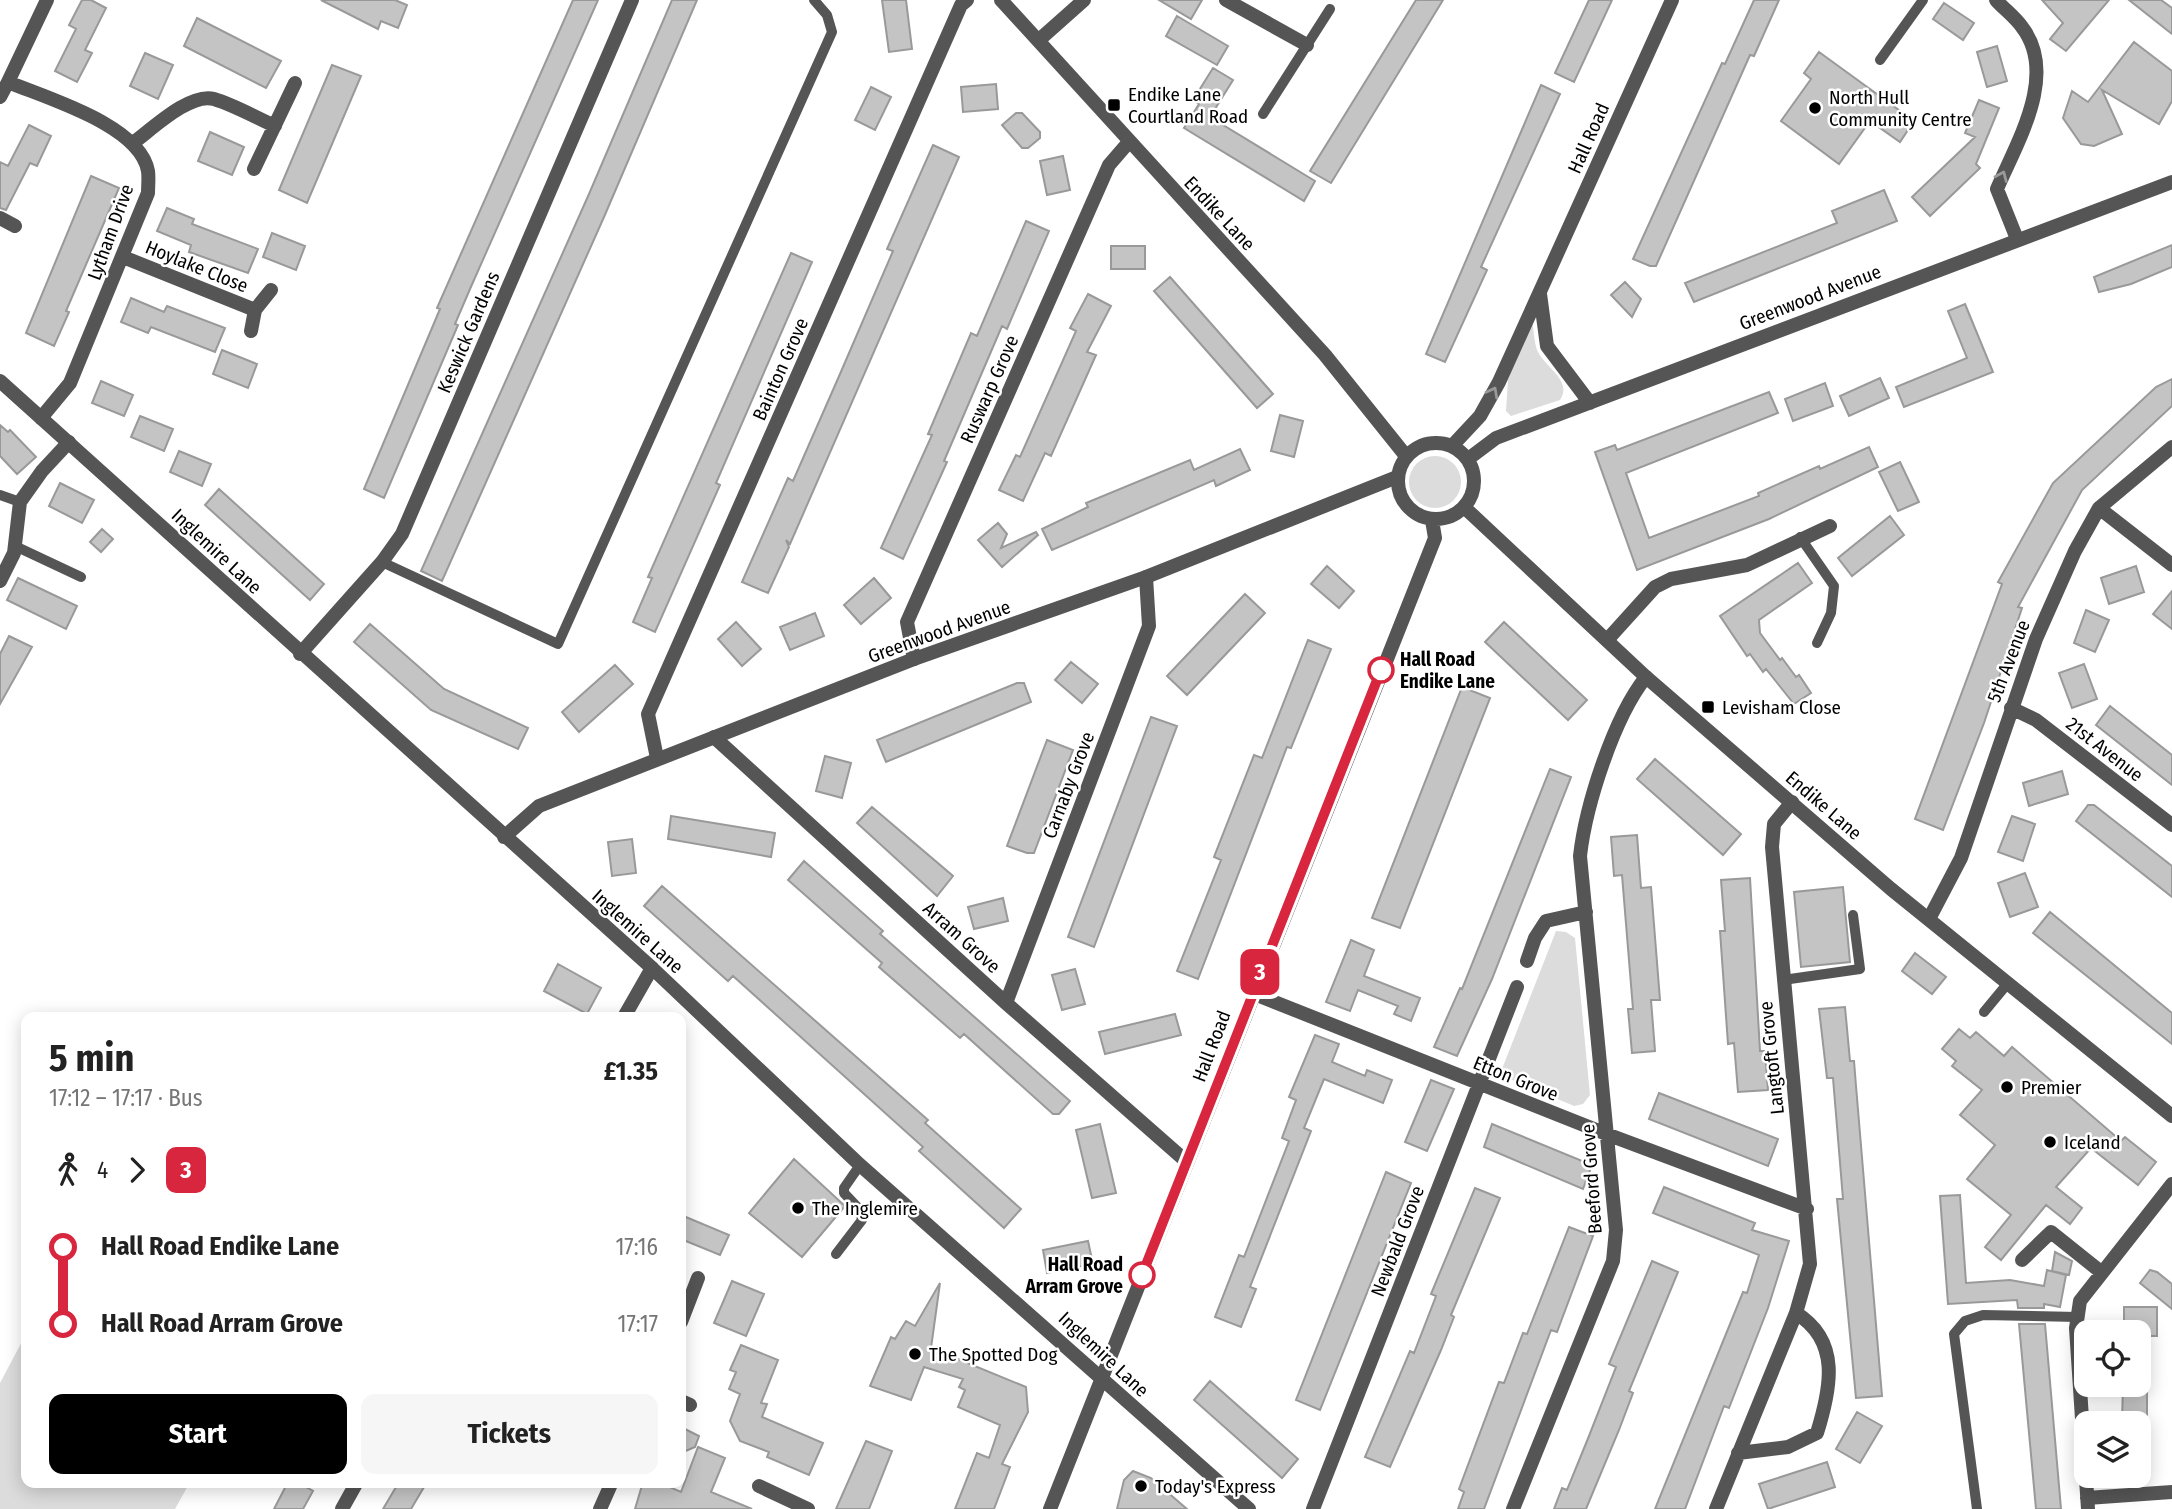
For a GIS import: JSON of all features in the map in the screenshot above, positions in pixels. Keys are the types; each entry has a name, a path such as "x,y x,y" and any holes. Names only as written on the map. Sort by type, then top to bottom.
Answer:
{"street":[{"path":"0,97 47,0"},
{"name":"Keswick Gardens","path":"300,654 382,562 402,534 632,0"},
{"name":"Bainton Grove","path":"657,758 648,714 961,5 967,0"},
{"name":"Endike Lane","path":"1001,0 1128,143 1325,355 1406,456"},
{"path":"1039,40 1084,0"},
{"path":"1226,0 1307,46"},
{"name":"Hall Road","path":"1452,446 1480,416 1540,293 1672,0"},
{"path":"1996,0 2024,29 2036,63 2032,106 1997,189 2017,239"},
{"name":"Lytham Drive","path":"8,82 112,126 133,144 148,169 148,193 124,257 70,383 41,418"},
{"path":"254,169 295,83"},
{"path":"133,144 185,104 201,99 213,99 275,126"},
{"name":"Ruswarp Grove","path":"914,659 907,621 1109,164 1128,143"},
{"name":"Greenwood Avenue","path":"1468,459 1496,438 2172,182"},
{"path":"0,218 15,226"},
{"name":"Hoylake Close","path":"124,257 255,310"},
{"name":"Hoylake Close","path":"251,331 255,310 271,290"},
{"path":"1540,293 1547,346 1590,403"},
{"name":"Inglemire Lane","path":"0,381 300,654 652,968 860,1165 1036,1317 1101,1381 1249,1509"},
{"path":"0,581 15,546 20,502 42,471 69,442"},
{"path":"1436,442 1452,446 1468,459 1474,475 1473,492 1465,508 1444,519 1432,520 1413,513 1401,498 1397,477 1406,456 1420,446 1436,442"},
{"name":"5th Avenue","path":"1929,919 1961,858 2041,626 2075,551 2099,508 2172,447"},
{"name":"Greenwood Avenue","path":"504,837 539,806 657,758 914,659 1146,577 1397,477"},
{"name":"Endike Lane","path":"1465,508 1646,677 1791,802 1929,919 2172,1116"},
{"path":"2099,508 2172,565"},
{"name":"Hall Road","path":"1050,1509 1252,993 1435,537 1432,520"},
{"path":"1608,639 1655,587 1671,579 1747,565 1800,537 1830,526"},
{"name":"Carnaby Grove","path":"1006,1003 1149,626 1146,577"},
{"path":"1527,961 1535,938 1546,921 1586,912 1580,856 1584,819 1629,698 1646,677"},
{"name":"21st Avenue","path":"2011,708 2036,720 2172,825"},
{"name":"Arram Grove","path":"714,737 1006,1003 1187,1162"},
{"name":"Langtoft Grove","path":"1716,1509 1796,1313 1810,1264 1772,847 1774,824 1791,802"},
{"name":"Beeford Grove","path":"1513,1509 1613,1261 1616,1230 1609,1135 1586,912"},
{"path":"627,1012 652,968"},
{"name":"Newbald Grove","path":"1313,1509 1517,987"},
{"name":"Etton Grove","path":"1252,993 1609,1135 1807,1209"},
{"path":"2172,1184 2080,1301 2078,1317 2087,1504 2172,1492"},
{"path":"2022,1260 2051,1231 2102,1272"},
{"path":"686,1309 698,1278"},
{"path":"1738,1453 1788,1447 1816,1433 1829,1395 1826,1342 1811,1322 1796,1313"},
{"path":"760,1486 785,1505 808,1509"},
{"path":"342,1509 354,1488"},
{"path":"600,1509 609,1488"}],"lane":[{"path":"382,562 558,644 832,32 827,15 814,0"},
{"path":"1880,60 1923,0"},
{"path":"1263,114 1330,9"},
{"path":"0,495 20,502"},
{"path":"1800,537 1834,586 1831,613 1817,643"},
{"path":"15,546 80,577"},
{"path":"1783,981 1860,969 1853,915"},
{"path":"1984,1012 2008,983"},
{"path":"836,1254 862,1220 860,1210 844,1193 844,1188 860,1165"},
{"path":"1977,1509 1954,1334 1965,1321 1983,1315 2078,1317"}],"shaded area":[{"path":"1532,322 1537,350 1561,380 1563,393 1560,400 1511,416 1506,411 1508,380"},
{"path":"1435,456 1454,463 1461,482 1454,501 1435,508 1416,501 1409,482 1416,463"},
{"path":"1556,931 1566,932 1575,938 1590,1095 1583,1104 1574,1106 1508,1078 1502,1069"},
{"path":"21,1343 21,1488 187,1488 175,1509 0,1509 0,1383"}],"building":[{"path":"82,0 91,0 106,8 85,50 92,53 77,82 55,71 76,29 69,25"},
{"path":"321,0 395,0 407,5 398,28 381,21 378,29"},
{"path":"573,0 598,0 470,289 455,324 458,325 384,498 364,489 440,309 437,308"},
{"path":"672,0 697,0 442,581 421,571"},
{"path":"882,0 906,0 912,49 889,52"},
{"path":"1159,0 1202,0 1191,19"},
{"path":"1416,0 1443,0 1331,183 1310,171"},
{"path":"1589,0 1612,0 1574,82 1555,73"},
{"path":"1754,0 1779,0 1754,56 1750,55 1656,266 1633,259 1722,63 1725,64"},
{"path":"2042,0 2109,0 2066,51 2050,39 2063,23"},
{"path":"2129,0 2161,0 2172,8 2172,34"},
{"path":"1944,3 1974,23 1963,40 1933,19"},
{"path":"1177,16 1228,46 1217,65 1166,36"},
{"path":"197,18 281,61 266,88 184,46"},
{"path":"2134,42 2172,71 2172,101 2159,124 2102,90 2122,134 2094,146 2081,144 2063,118 2072,91 2088,102"},
{"path":"1997,46 2007,81 1987,87 1977,52"},
{"name":"North Hull Community Centre","path":"1819,52 1914,121 1900,142 1870,121 1839,164 1781,121 1811,79 1804,73"},
{"path":"145,53 173,65 158,99 130,86"},
{"path":"332,65 361,76 307,203 279,190"},
{"path":"1213,68 1233,80 1210,117 1315,181 1304,201 1184,128 1199,104 1193,100"},
{"path":"996,84 998,109 963,112 961,87"},
{"path":"1541,85 1560,94 1481,267 1487,270 1445,362 1426,354"},
{"path":"871,87 891,97 875,130 855,120"},
{"path":"1979,100 1999,108 1976,164 1980,168 1930,216 1912,197 1975,137 1965,133"},
{"path":"1016,113 1022,113 1040,132 1040,138 1028,148 1022,148 1002,125"},
{"path":"29,125 51,136 37,166 30,163 6,210 0,208 0,162 8,166"},
{"path":"210,132 244,147 232,175 198,161"},
{"path":"933,145 959,157 790,544 786,540 789,547 768,593 742,582 788,478 793,481 840,374 893,251 887,249"},
{"path":"1063,156 1070,190 1047,195 1040,161"},
{"path":"91,176 119,188 66,311 69,312 54,346 26,333"},
{"path":"1884,190 1897,221 1694,302 1685,283 1837,223 1832,211"},
{"path":"167,208 194,219 192,224 258,249 248,273 189,252 191,245 157,231"},
{"path":"1026,221 1049,231 1007,329 1002,326 944,461 947,462 903,559 881,548 932,435 928,434 971,333 977,336"},
{"path":"272,233 305,246 296,270 263,257"},
{"path":"2172,245 2172,267 2131,284 2099,292 2094,277"},
{"path":"1111,246 1145,246 1145,269 1111,269"},
{"path":"791,253 812,262 716,483 720,485 655,632 633,622 652,578 648,577"},
{"path":"1170,277 1273,394 1257,408 1154,291"},
{"path":"1625,282 1641,299 1632,317 1611,295"},
{"path":"1088,294 1111,306 1087,352 1096,355 1051,456 1045,453 1023,501 999,490 1016,455 1020,457 1076,331 1070,328"},
{"path":"131,298 164,312 167,306 225,328 215,352 151,327 148,333 121,322"},
{"path":"1965,304 1993,372 1904,407 1896,387 1967,358 1948,311"},
{"path":"222,350 257,364 248,388 213,374"},
{"path":"1880,378 1889,398 1849,416 1840,396"},
{"path":"2172,379 2172,406 2082,490 2018,607 2022,608 1984,723 1943,830 1915,819 2002,584 1998,582 2053,483 2156,387"},
{"path":"101,381 133,395 124,416 92,403"},
{"path":"1825,383 1833,406 1793,421 1785,399"},
{"path":"1769,392 1778,413 1626,473 1649,538 1759,496 1758,493 1869,447 1878,467 1769,519 1637,570 1595,452 1615,445 1617,450"},
{"path":"1280,415 1303,421 1294,457 1271,451"},
{"path":"140,416 173,429 164,451 131,437"},
{"path":"0,425 8,432 10,430 36,457 17,474 0,456"},
{"path":"1240,449 1250,470 1216,486 1214,480 1052,550 1042,529 1088,507 1086,503 1190,460 1194,470"},
{"path":"179,451 211,464 202,486 170,472"},
{"path":"1900,462 1919,502 1898,511 1879,472"},
{"path":"60,483 94,500 82,523 49,506"},
{"path":"219,489 324,584 310,600 205,505"},
{"path":"1890,516 1904,535 1852,576 1838,558"},
{"path":"998,523 1007,534 1001,548 1036,532 1038,535 1002,567 978,540"},
{"path":"102,529 113,539 101,552 90,542"},
{"path":"1798,563 1812,583 1759,620 1760,633 1780,660 1782,658 1796,677 1799,675 1811,693 1794,704 1766,669 1763,672 1750,654 1747,656 1720,616"},
{"path":"1327,566 1354,591 1339,608 1311,584"},
{"path":"2136,566 2144,592 2109,604 2101,578"},
{"path":"18,578 77,606 66,629 7,600"},
{"path":"874,578 891,598 861,624 844,605"},
{"path":"2172,591 2172,629 2153,614"},
{"path":"1245,594 1265,613 1187,695 1167,676"},
{"path":"2086,610 2109,620 2095,652 2074,643"},
{"path":"815,613 824,636 790,650 780,627"},
{"path":"736,622 761,649 742,666 718,639"},
{"path":"1504,622 1587,700 1568,720 1485,642"},
{"path":"370,624 444,689 528,728 518,749 431,710 354,642"},
{"path":"9,636 32,647 0,704 0,654"},
{"path":"1308,640 1331,649 1291,748 1287,747 1198,979 1177,971 1221,860 1214,857 1254,755 1262,758"},
{"path":"1071,662 1098,684 1082,703 1055,680"},
{"path":"2084,664 2097,699 2072,708 2059,673"},
{"path":"615,665 633,684 579,732 562,712"},
{"path":"1017,683 1024,683 1031,702 886,762 877,740"},
{"path":"1462,687 1490,698 1400,928 1372,918"},
{"path":"2110,706 2172,755 2172,785 2096,725"},
{"path":"1151,717 1177,726 1094,947 1068,937"},
{"path":"1047,740 1073,750 1034,853 1027,853 1007,846"},
{"path":"825,756 851,763 842,798 816,791"},
{"path":"1655,759 1741,834 1723,855 1637,779"},
{"path":"1550,769 1571,777 1492,979 1457,1056 1434,1047 1460,988 1462,989"},
{"path":"2062,771 2068,794 2029,806 2023,783"},
{"path":"2088,805 2094,805 2172,866 2172,897 2076,821"},
{"path":"872,807 953,876 937,896 857,823"},
{"path":"671,816 775,833 771,857 668,839"},
{"path":"2012,816 2035,824 2023,861 1998,852"},
{"path":"1637,835 1641,888 1651,887 1660,1000 1651,1000 1655,1051 1632,1053 1628,1009 1633,1009 1622,875 1614,876 1611,837"},
{"path":"632,839 636,873 612,876 608,842"},
{"path":"804,861 883,931 880,934 1070,1101 1059,1114 1053,1114 964,1034 960,1038 879,967 882,963 788,880"},
{"path":"2025,873 2038,907 2010,917 1998,883"},
{"path":"1750,878 1760,1051 1765,1051 1768,1090 1738,1092 1734,1043 1728,1044 1720,931 1725,931 1721,880"},
{"path":"662,886 928,1120 925,1123 1021,1209 1004,1228 919,1151 923,1147 733,976 728,981 644,906"},
{"path":"1843,887 1850,962 1801,967 1794,892"},
{"path":"1003,898 1008,921 974,929 968,907"},
{"path":"2050,912 2172,1013 2172,1044 2033,933"},
{"path":"1351,940 1374,950 1364,976 1420,998 1411,1021 1394,1014 1398,1006 1358,990 1350,1011 1326,1002"},
{"path":"1915,953 1946,977 1932,994 1902,971"},
{"path":"558,964 601,988 588,1012 544,991"},
{"path":"1075,969 1085,1004 1062,1010 1052,975"},
{"path":"1845,1007 1850,1061 1854,1061 1882,1396 1856,1398 1837,1199 1843,1199 1833,1078 1827,1078 1819,1009"},
{"path":"1175,1014 1181,1035 1105,1054 1099,1032"},
{"path":"1959,1029 1970,1038 1976,1032 2004,1056 2012,1047 2121,1141 2125,1137 2156,1162 2138,1185 2091,1148 2056,1187 2082,1208 2070,1224 2046,1205 2001,1260 1985,1247 2011,1215 1967,1179 1995,1145 1960,1115 1982,1090 1952,1066 1956,1061 1942,1049"},
{"path":"1315,1035 1339,1044 1332,1062 1365,1076 1367,1070 1392,1080 1383,1103 1324,1079 1304,1128 1311,1131 1250,1287 1256,1289 1241,1327 1215,1317 1239,1255 1244,1257 1289,1141 1282,1138 1296,1100 1289,1097"},
{"path":"1431,1080 1454,1089 1427,1151 1405,1142"},
{"path":"1659,1093 1778,1139 1768,1166 1649,1119"},
{"path":"1100,1124 1116,1193 1092,1198 1076,1130"},
{"path":"1492,1124 1592,1165 1583,1189 1484,1147"},
{"name":"The Inglemire","path":"794,1159 845,1206 802,1257 749,1213"},
{"path":"1386,1172 1411,1183 1320,1410 1296,1400"},
{"path":"1664,1187 1755,1223 1752,1230 1789,1241 1768,1308 1729,1408 1724,1406 1685,1509 1655,1509 1743,1292 1747,1293 1759,1255 1653,1213"},
{"path":"1475,1188 1500,1198 1451,1315 1454,1317 1441,1350 1390,1467 1365,1457 1410,1351 1414,1353 1436,1296 1431,1294"},
{"path":"1960,1195 1966,1283 2010,1280 2044,1286 2047,1270 2066,1275 2060,1307 2044,1304 2044,1308 2018,1308 2017,1300 1948,1304 1940,1196"},
{"path":"686,1217 729,1235 720,1255 686,1241"},
{"path":"1569,1227 1593,1236 1557,1332 1551,1330 1484,1509 1458,1509 1464,1492 1459,1489 1499,1382 1504,1383 1523,1333 1527,1334"},
{"path":"1088,1241 1093,1264 1047,1273 1043,1250"},
{"path":"2055,1252 2072,1261 2069,1275 2052,1271"},
{"path":"1652,1261 1678,1272 1629,1391 1633,1393 1619,1430 1586,1509 1554,1509 1562,1488 1567,1490 1589,1436 1616,1367 1609,1364"},
{"path":"2150,1270 2172,1284 2172,1309 2140,1283"},
{"path":"732,1281 764,1294 746,1336 714,1323"},
{"path":"940,1283 931,1348 1026,1387 1028,1412 1002,1464 1010,1467 994,1509 955,1509 977,1453 989,1458 1000,1425 958,1407 965,1390 959,1387 963,1379 924,1367 911,1400 870,1386 891,1337 895,1339 906,1321 915,1326"},
{"path":"2124,1307 2157,1307 2157,1336 2151,1336 2151,1320 2124,1320"},
{"path":"2019,1324 2045,1324 2061,1509 2036,1509"},
{"path":"741,1345 778,1360 761,1403 767,1404 762,1417 823,1443 809,1475 767,1457 769,1452 740,1441 730,1421 740,1394 729,1389 736,1372 730,1370"},
{"path":"1210,1381 1298,1459 1282,1478 1194,1400"},
{"path":"2123,1397 2147,1397 2147,1411 2122,1411"},
{"path":"1857,1412 1882,1426 1860,1463 1836,1449"},
{"path":"686,1430 699,1436 695,1447 686,1451"},
{"path":"866,1441 892,1451 869,1509 836,1509"},
{"path":"698,1447 725,1458 711,1492 752,1509 635,1509 641,1488 672,1488 681,1492 683,1488 686,1488 686,1479"},
{"path":"1827,1462 1835,1487 1768,1509 1759,1484"},
{"name":"Today's Express","path":"1133,1471 1151,1478 1187,1509 1117,1509 1124,1480"},
{"path":"285,1488 308,1488 313,1491 303,1509 274,1509"},
{"path":"395,1488 423,1488 411,1509 383,1509"}],"bus line":[{"name":"3","path":"1142,1275 1381,670"}],"place":[{"name":"Endike Lane Courtland Road","path":"1114,105"},
{"name":"North Hull Community Centre","path":"1815,108"},
{"name":"Hall Road Endike Lane","path":"1381,670"},
{"name":"Levisham Close","path":"1708,707"},
{"name":"Premier","path":"2007,1087"},
{"name":"Iceland","path":"2050,1142"},
{"name":"The Inglemire","path":"798,1208"},
{"name":"Hall Road Arram Grove","path":"1142,1275"},
{"name":"The Spotted Dog","path":"915,1354"},
{"name":"Today's Express","path":"1141,1486"}]}
